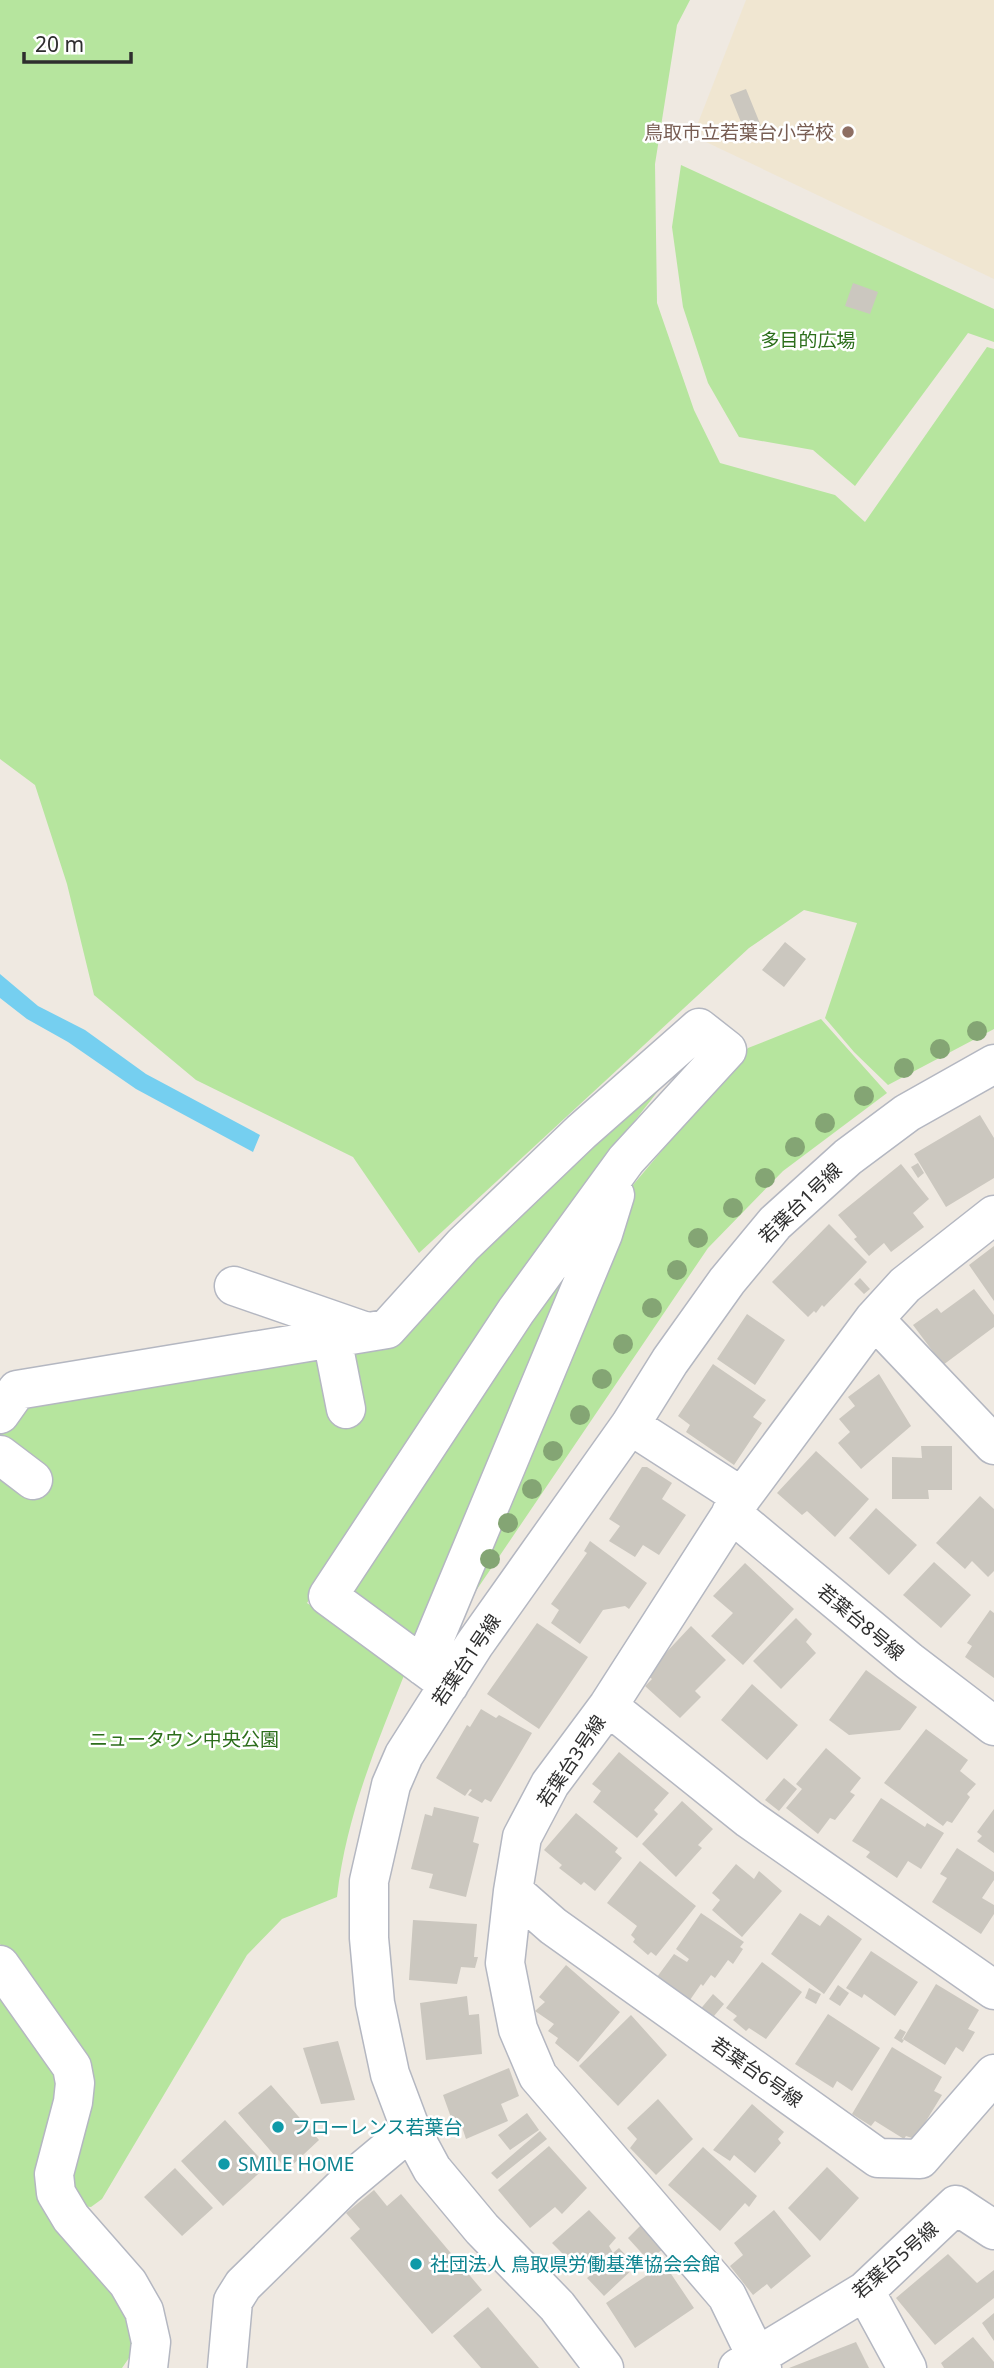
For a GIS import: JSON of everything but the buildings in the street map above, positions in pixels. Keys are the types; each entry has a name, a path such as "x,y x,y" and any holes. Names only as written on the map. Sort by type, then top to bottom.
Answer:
{"street":[{"path":"0,1414 17,1390 387,1329 473,1236 582,1132 699,1028 727,1049 626,1160 516,1311 328,1596 436,1675 603,1234 626,1160"},
{"name":"若葉台1号線","path":"604,2368 557,2306 482,2229 432,2169 411,2130 390,2074 375,2003 369,1938 369,1881 391,1785 436,1675 474,1645 631,1425 670,1361 727,1281 775,1223 848,1157 906,1113 994,1064"},
{"name":"若葉台3号線","path":"753,2365 727,2296 538,2076 518,2029 505,1963 522,1837 550,1784 608,1706 737,1505 874,1319 905,1284 994,1215"},
{"path":"234,1286 350,1335"},
{"path":"874,1319 994,1445"},
{"path":"346,1409 350,1335"},
{"name":"若葉台8号線","path":"631,1425 737,1505 909,1661 994,1726"},
{"path":"0,1455 33,1480"},
{"path":"608,1706 749,1819 994,1990"},
{"name":"若葉台6号線","path":"513,1891 553,1927 878,2158 920,2159 994,2074"},
{"path":"0,1965 72,2067 74,2092 54,2174 56,2193 71,2218 128,2283 144,2311 151,2342 148,2368"},
{"path":"227,2368 233,2301 243,2285 344,2186 411,2130"},
{"name":"若葉台5号線","path":"753,2365 864,2291 956,2205 994,2230"},
{"path":"864,2291 907,2368"}],"shaded area":[{"name":"鳥取市立若葉台小学校","path":"746,0 994,0 994,279 706,142 698,123"}],"green space":[{"path":"0,0 690,0 677,25 655,164 657,303 694,410 720,463 835,495 865,522 987,347 994,349 994,1029 888,1085 854,1052 825,1018 857,923 804,910 749,948 419,1253 353,1157 196,1080 94,995 67,884 35,785 0,759"},
{"name":"多目的広場","path":"681,165 994,309 994,342 968,333 855,486 813,450 739,437 708,383 683,307 672,227"},
{"path":"821,1019 887,1093 783,1171 708,1248 444,1638 628,1191 748,1048"},
{"name":"ニュータウン中央公園","path":"680,1063 586,1183 307,1603 407,1668 355,1809 337,1897 282,1919 247,1955 102,2199 91,2207 82,2206 65,2184 83,2131 33,1987 0,1944 0,1433 27,1403 343,1353 427,1294"},
{"path":"610,1191 422,1647 342,1591"},
{"path":"0,1987 59,2071 46,2162 140,2327 131,2355 122,2368 0,2368"}],"water":[{"path":"0,974 38,1006 85,1030 146,1074 260,1135 253,1152 136,1089 68,1042 27,1019 0,998"}],"place":[{"name":"鳥取市立若葉台小学校","path":"848,132"},
{"name":"フローレンス若葉台","path":"278,2127"},
{"name":"SMILE HOME","path":"224,2164"},
{"name":"社団法人 鳥取県労働基準協会会館","path":"416,2264"}]}
